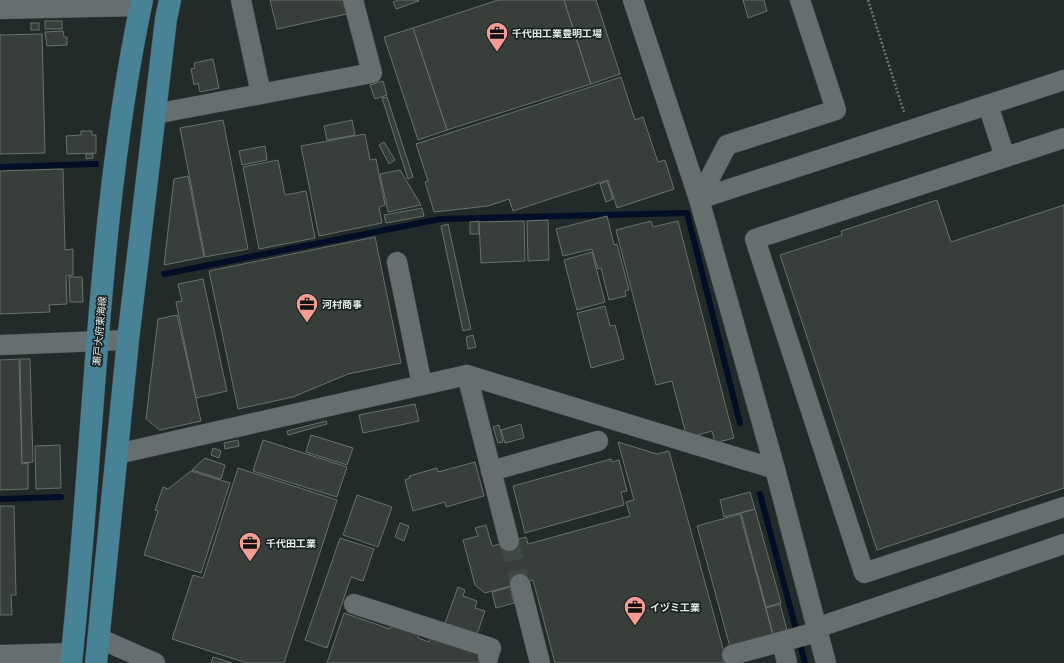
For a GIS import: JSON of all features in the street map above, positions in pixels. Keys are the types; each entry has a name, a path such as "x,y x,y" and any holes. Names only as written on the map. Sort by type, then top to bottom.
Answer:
{"main road":[{"path":"96,663 128,340 170,0"},
{"name":"瀬戸大府東海線","path":"72,658 98,342 119,126 142,3"}],"street":[{"path":"241,0 261,94"},
{"path":"155,114 372,73 353,0"},
{"path":"633,0 699,199 775,469 803,635 826,663"},
{"path":"699,199 727,145 836,110 800,0"},
{"path":"0,9 142,3"},
{"path":"699,199 1064,80"},
{"path":"988,105 1005,157"},
{"path":"1064,138 755,239 864,573 1064,507"},
{"path":"397,262 422,385"},
{"path":"0,345 128,340"},
{"path":"117,454 467,375 775,469"},
{"path":"467,375 509,541"},
{"path":"491,471 598,441"},
{"path":"732,656 803,635 1064,544"},
{"path":"520,584 540,663"},
{"path":"354,604 491,648 488,658"},
{"path":"788,663 803,635"},
{"path":"98,638 155,663"},
{"path":"0,655 72,658"}],"path":[{"path":"868,0 910,130"}],"building":[{"path":"270,0 344,0 347,14 277,29"},
{"path":"399,0 419,1 396,9 393,2"},
{"path":"498,0 564,0 591,84 447,130 413,28"},
{"path":"564,0 596,0 620,74 591,84"},
{"path":"743,0 764,0 767,11 748,18"},
{"path":"45,21 62,21 62,29 45,29"},
{"path":"31,23 39,23 39,30 31,30"},
{"path":"413,28 447,130 418,140 384,37"},
{"path":"63,31 64,37 67,37 67,45 47,46 45,32"},
{"path":"42,34 45,153 0,154 0,35"},
{"path":"213,59 219,88 200,92 198,83 194,85 191,69 195,68 194,63"},
{"path":"621,77 635,120 643,117 658,162 665,160 674,189 617,208 608,180 513,211 509,199 488,206 434,212 425,182 428,181 416,144"},
{"path":"383,81 387,95 375,99 370,85"},
{"path":"387,97 413,177 408,179 382,98"},
{"path":"223,120 248,249 205,257 180,128"},
{"path":"352,120 355,135 327,140 324,126"},
{"path":"81,131 92,131 92,135 96,135 96,153 67,154 66,136 81,135"},
{"path":"365,134 370,160 376,159 385,205 379,207 382,223 319,236 301,146"},
{"path":"384,142 395,160 389,164 379,145"},
{"path":"265,146 267,160 242,165 239,151"},
{"path":"86,154 93,154 93,158 86,159"},
{"path":"278,160 285,195 306,191 315,238 259,249 243,167"},
{"path":"63,169 65,250 73,249 73,275 66,276 67,304 49,305 50,312 0,314 0,171"},
{"path":"400,170 421,205 388,212 380,174"},
{"path":"188,176 204,257 164,265 174,179"},
{"path":"607,181 613,199 606,202 600,184"},
{"path":"937,200 951,242 1064,205 1064,488 877,550 780,255 842,235 841,231"},
{"path":"422,208 424,216 386,223 384,215"},
{"path":"607,216 614,245 617,244 629,290 625,291 626,296 609,300 601,268 598,269 592,249 563,256 556,229"},
{"path":"548,220 549,260 528,261 527,221"},
{"path":"479,221 479,234 470,234 470,222"},
{"path":"524,221 525,261 481,263 479,222"},
{"path":"651,221 653,227 678,221 734,438 715,443 712,431 687,438 672,381 656,385 616,230"},
{"path":"448,224 471,329 463,331 441,226"},
{"path":"375,237 401,363 348,374 293,397 238,409 209,271"},
{"path":"592,252 605,302 577,310 564,260"},
{"path":"69,277 82,277 83,302 70,302"},
{"path":"203,279 227,391 196,398 176,302 182,301 178,284"},
{"path":"605,306 610,326 615,325 624,359 591,368 577,313"},
{"path":"177,315 201,421 160,430 146,419 158,319"},
{"path":"473,335 476,347 468,349 466,337"},
{"path":"19,359 22,464 28,463 28,489 0,490 0,360"},
{"path":"20,359 30,359 33,462 22,463"},
{"path":"415,404 419,421 363,433 359,415"},
{"path":"326,421 327,424 288,435 287,431"},
{"path":"521,424 524,438 505,443 501,430"},
{"path":"499,425 503,442 498,443 493,427"},
{"path":"311,435 353,448 347,465 306,452"},
{"path":"238,440 239,446 225,449 224,443"},
{"path":"263,440 347,467 337,497 253,471"},
{"path":"618,442 657,454 669,451 727,663 555,663 533,580 485,593 475,585 463,540 478,536 475,528 486,525 492,546 526,537 528,544 630,516 626,502 634,500"},
{"path":"60,445 61,488 36,489 35,446"},
{"path":"213,448 221,451 219,458 211,455"},
{"path":"205,458 225,465 221,479 192,470"},
{"path":"611,459 612,462 619,460 627,491 621,492 624,505 525,533 513,486"},
{"path":"475,462 484,496 446,507 445,502 413,511 405,480 410,478 409,476 437,468 438,472"},
{"path":"238,468 337,500 284,663 247,663 172,639 193,575 203,578"},
{"path":"191,471 230,483 201,573 144,555 158,511 155,510 163,487 168,489"},
{"path":"750,492 755,509 724,517 720,500"},
{"path":"357,495 392,507 378,547 343,535"},
{"path":"0,506 14,506 16,595 11,595 12,615 0,615"},
{"path":"755,509 781,603 766,607 741,513"},
{"path":"740,514 773,635 730,647 697,526"},
{"path":"400,523 409,526 404,541 395,537"},
{"path":"340,538 374,549 363,581 351,577 327,648 305,640"},
{"path":"458,587 465,590 463,596 477,601 475,608 485,611 477,634 445,623"},
{"path":"510,587 514,603 496,608 492,592"},
{"path":"780,604 788,634 774,638 766,608"},
{"path":"344,613 390,629 392,623 420,633 418,638 429,642 432,632 498,661 497,663 327,663"},
{"path":"213,657 232,663 211,663"}],"waterway":[{"path":"0,167 96,164"},
{"path":"164,274 440,219 687,213 740,423"},
{"path":"760,494 805,663"},
{"path":"0,499 61,497"}],"tunnel":[{"path":"509,541 520,584"}],"place":[{"name":"千代田工業豊明工場","path":"497,52"},
{"name":"河村商事","path":"307,324"},
{"name":"千代田工業","path":"250,562"},
{"name":"イヅミ工業","path":"635,626"}]}
